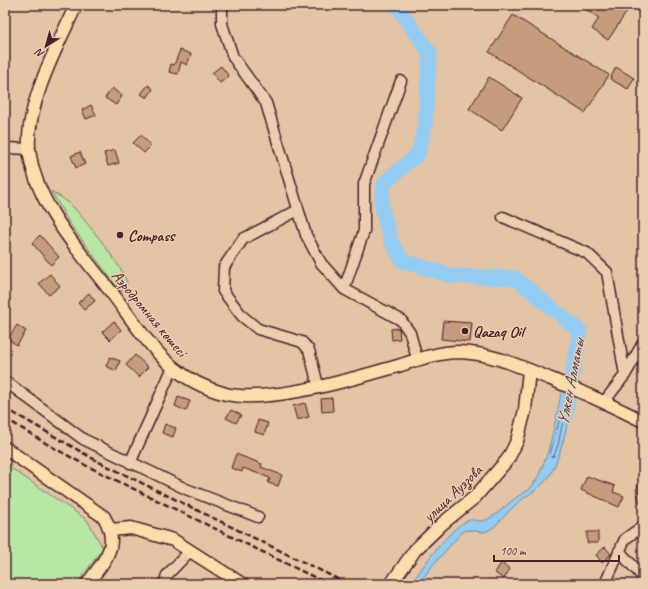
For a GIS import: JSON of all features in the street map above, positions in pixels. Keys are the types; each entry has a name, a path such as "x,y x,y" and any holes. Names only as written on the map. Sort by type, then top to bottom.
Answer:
{"main road":[{"name":"Аэродромная көшесі","path":"76,5 36,98 30,130 29,149 39,187 55,219 150,343 173,367 188,378 210,389 245,397 266,396 318,386 417,359 458,352 490,355 530,370 643,421"},
{"name":"улица Ауэзова","path":"391,584 415,550 443,523 475,498 508,459 517,441 525,410 530,370"},
{"path":"5,448 104,517 111,530 109,551 87,584"},
{"path":"111,530 131,528 173,540 242,584"}],"street":[{"path":"222,5 222,24 233,57 266,103 306,235 321,263 344,289 401,320 410,333 416,349 417,359"},
{"path":"344,289 364,231 364,184 401,81"},
{"path":"5,148 29,149"},
{"path":"298,210 243,239 224,267 223,292 242,316 258,329 302,342 310,350 318,386"},
{"path":"503,217 587,253 607,272 625,375"},
{"path":"599,400 625,375 643,343"},
{"path":"130,463 173,367"},
{"path":"5,381 83,439 186,489 258,517"},
{"path":"604,584 625,539 643,526"},
{"path":"167,581 190,550"},
{"path":"619,551 643,577"}],"green space":[{"path":"51,191 74,208 113,257 125,277 127,284 121,292 70,224"},
{"path":"5,464 87,520 103,548 77,584 5,584"}],"water":[{"path":"561,394 573,397 560,451 547,479 539,487 518,502 491,529 484,532 470,530 463,531 431,567 419,584 411,584 443,541 458,527 469,520 487,520 530,489 542,469 546,457"}],"building":[{"path":"579,5 619,5 628,10 608,40 592,29 599,18"},
{"path":"513,15 609,75 585,113 489,52"},
{"path":"180,50 191,54 187,65 181,62 178,74 169,72 171,64 174,65"},
{"path":"221,66 229,76 220,83 212,73"},
{"path":"616,67 634,78 628,89 610,79"},
{"path":"489,77 522,98 502,130 469,109"},
{"path":"148,85 153,89 147,98 141,94"},
{"path":"112,88 122,96 116,105 105,98"},
{"path":"91,105 96,115 86,119 82,110"},
{"path":"141,135 151,146 144,153 133,143"},
{"path":"115,150 119,163 108,166 104,153"},
{"path":"80,152 85,164 76,168 71,156"},
{"path":"40,235 59,257 51,265 32,243"},
{"path":"50,274 60,286 49,295 39,283"},
{"path":"89,293 95,301 84,310 78,303"},
{"path":"114,321 121,330 110,340 102,332"},
{"path":"443,321 472,323 470,342 441,339"},
{"path":"17,325 26,331 17,345 8,339"},
{"path":"399,328 400,339 392,340 391,329"},
{"path":"135,355 148,367 139,377 126,365"},
{"path":"110,357 120,361 116,371 106,366"},
{"path":"178,397 190,401 186,411 175,406"},
{"path":"332,398 333,411 322,412 321,399"},
{"path":"305,403 309,417 297,420 293,406"},
{"path":"231,410 241,415 236,423 226,418"},
{"path":"258,420 268,423 264,435 255,432"},
{"path":"165,424 176,428 173,437 162,433"},
{"path":"236,454 262,464 261,467 282,475 278,486 268,483 270,478 243,468 242,472 231,468"},
{"path":"643,474 643,506 641,506 636,490"},
{"path":"587,476 615,486 613,492 624,496 619,507 581,490"},
{"path":"587,532 598,532 598,543 587,543"},
{"path":"605,547 611,554 602,563 596,555"},
{"path":"501,563 510,569 504,579 495,573"}],"waterway":[{"name":"Үлкен Алматы","path":"396,5 430,53 425,124 418,154 384,183 381,204 391,241 403,261 452,276 515,278 580,331 565,416"}],"railway":[{"path":"5,408 99,462 348,584"},
{"path":"5,418 85,465 328,584"}],"place":[{"name":"Compass","path":"120,235"},
{"name":"Qazaq Oil","path":"465,331"}]}
